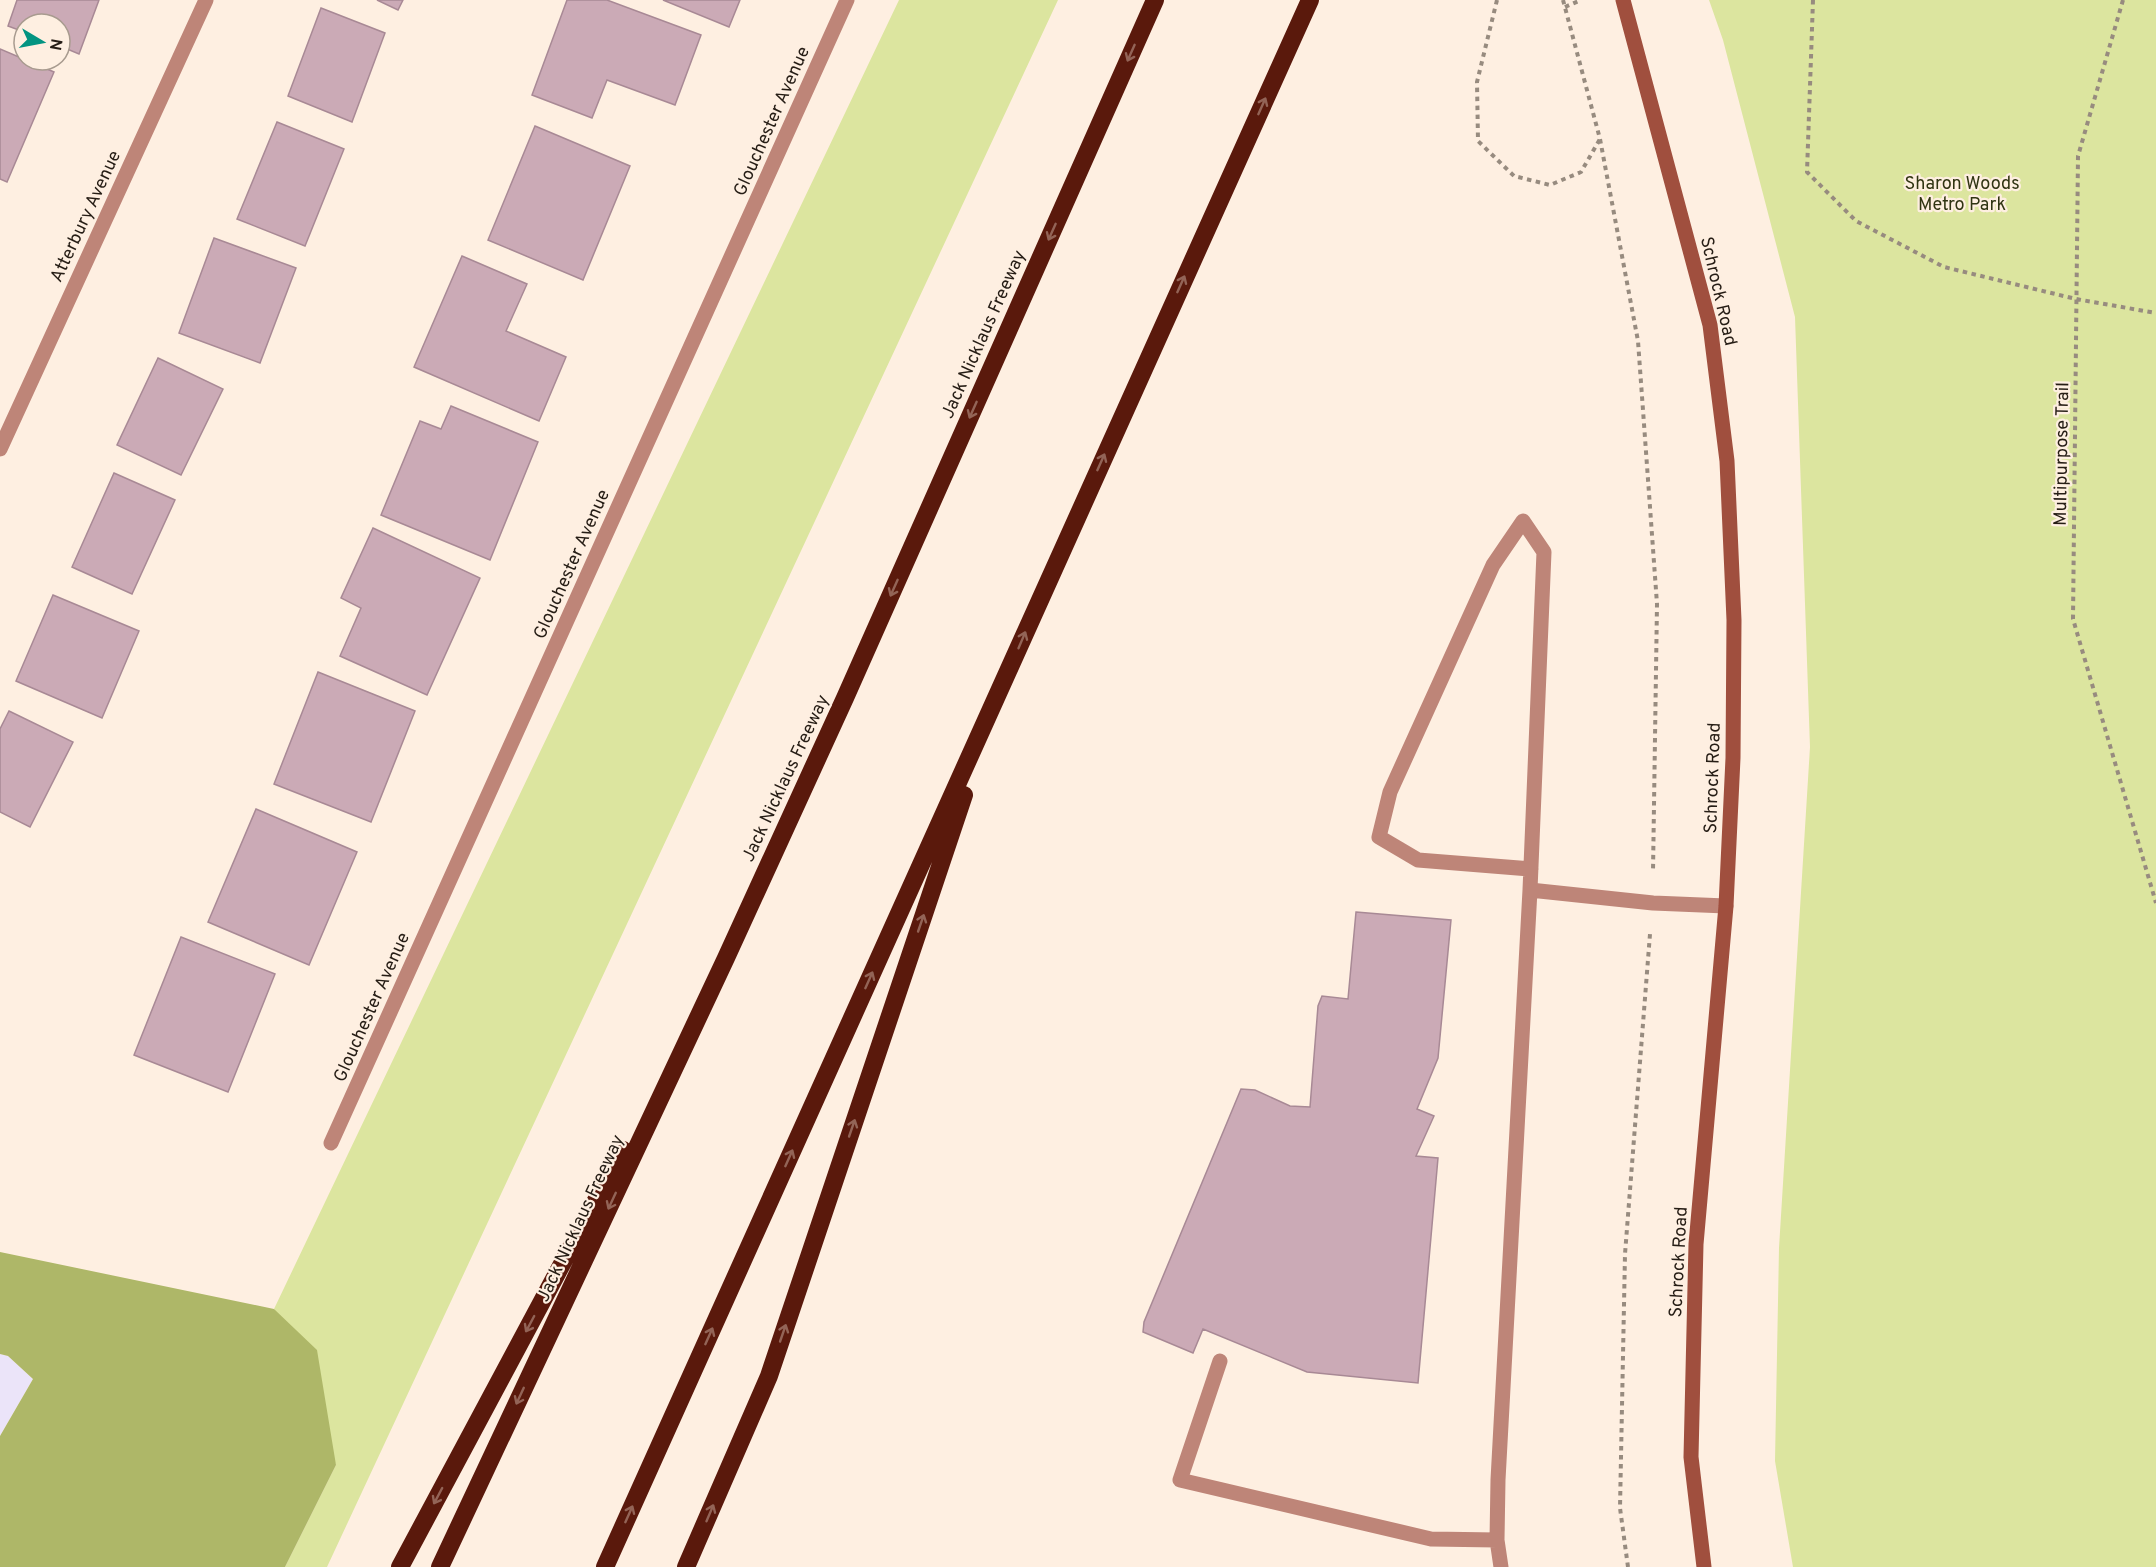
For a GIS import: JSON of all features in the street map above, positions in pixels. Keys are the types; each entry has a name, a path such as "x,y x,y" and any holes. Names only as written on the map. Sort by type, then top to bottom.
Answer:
{"highway":[{"name":"Jack Nicklaus Freeway","path":"440,1567 726,958 850,687 1155,0"},
{"path":"605,1567 1073,522 1310,0"},
{"path":"686,1567 768,1376 998,693"},
{"path":"400,1567 726,958"}],"main road":[{"name":"Schrock Road","path":"1623,0 1710,325 1727,461 1734,620 1733,758 1726,906 1696,1244 1691,1457 1704,1567"}],"street":[{"name":"Atterbury Avenue","path":"0,449 206,0"},
{"name":"Glouchester Avenue","path":"331,1143 847,0"},
{"path":"1501,1567 1497,1540 1498,1480 1530,890 1544,552 1523,521 1493,565 1390,792 1379,837 1418,860 1530,869"},
{"path":"1530,890 1653,903 1726,906"},
{"path":"1220,1361 1180,1480 1431,1539 1497,1540"}],"path":[{"path":"1497,0 1477,82 1478,141 1514,176 1550,185 1581,172 1600,140"},
{"path":"1565,7 1581,0"},
{"path":"1813,0 1807,172 1856,220 1944,267 2076,298 2156,313"},
{"name":"Multipurpose Trail","path":"2123,0 2078,156 2073,619 2156,903"},
{"path":"1563,1 1600,140 1638,341 1657,604 1653,903 1625,1254 1620,1508 1628,1567"}],"shaded area":[{"path":"0,1354 8,1356 33,1379 0,1436"}],"green space":[{"path":"899,0 1058,0 327,1567 285,1567 336,1465 274,1309"},
{"name":"Sharon Woods Metro Park","path":"1709,0 2156,0 2156,1567 1793,1567 1775,1461 1779,1248 1810,747 1795,317 1723,40"},
{"path":"0,1252 274,1309 317,1350 336,1465 285,1567 0,1567 0,1436 33,1379 8,1356 0,1354"}],"building":[{"path":"17,0 99,0 79,54 72,51 72,12 13,12"},
{"path":"377,0 403,0 398,10"},
{"path":"567,0 607,0 701,35 675,105 607,80 592,118 532,95"},
{"path":"663,0 740,0 729,27"},
{"path":"321,8 385,33 352,122 288,96"},
{"path":"12,14 12,28 8,26"},
{"path":"0,49 12,54 12,72 54,72 7,182 0,179"},
{"path":"277,122 344,149 305,246 237,219"},
{"path":"535,126 630,166 583,280 488,240"},
{"path":"214,238 296,268 260,363 179,333"},
{"path":"462,256 527,284 506,331 566,357 539,421 414,367"},
{"path":"158,358 223,389 181,475 117,445"},
{"path":"451,406 538,442 490,560 381,515 420,421 441,429"},
{"path":"114,473 175,500 132,594 72,567"},
{"path":"373,528 480,578 427,695 340,656 361,608 341,598"},
{"path":"53,595 139,631 102,718 16,681"},
{"path":"318,672 415,711 371,822 274,784"},
{"path":"9,711 73,742 30,827 0,812 0,729"},
{"path":"256,809 357,852 309,965 208,922"},
{"path":"1356,912 1451,920 1438,1058 1417,1109 1434,1116 1416,1156 1438,1158 1418,1383 1307,1372 1203,1329 1193,1353 1143,1332 1144,1322 1241,1089 1255,1090 1290,1106 1310,1107 1318,1006 1322,996 1348,999"},
{"path":"181,937 275,974 228,1092 134,1055"}]}
